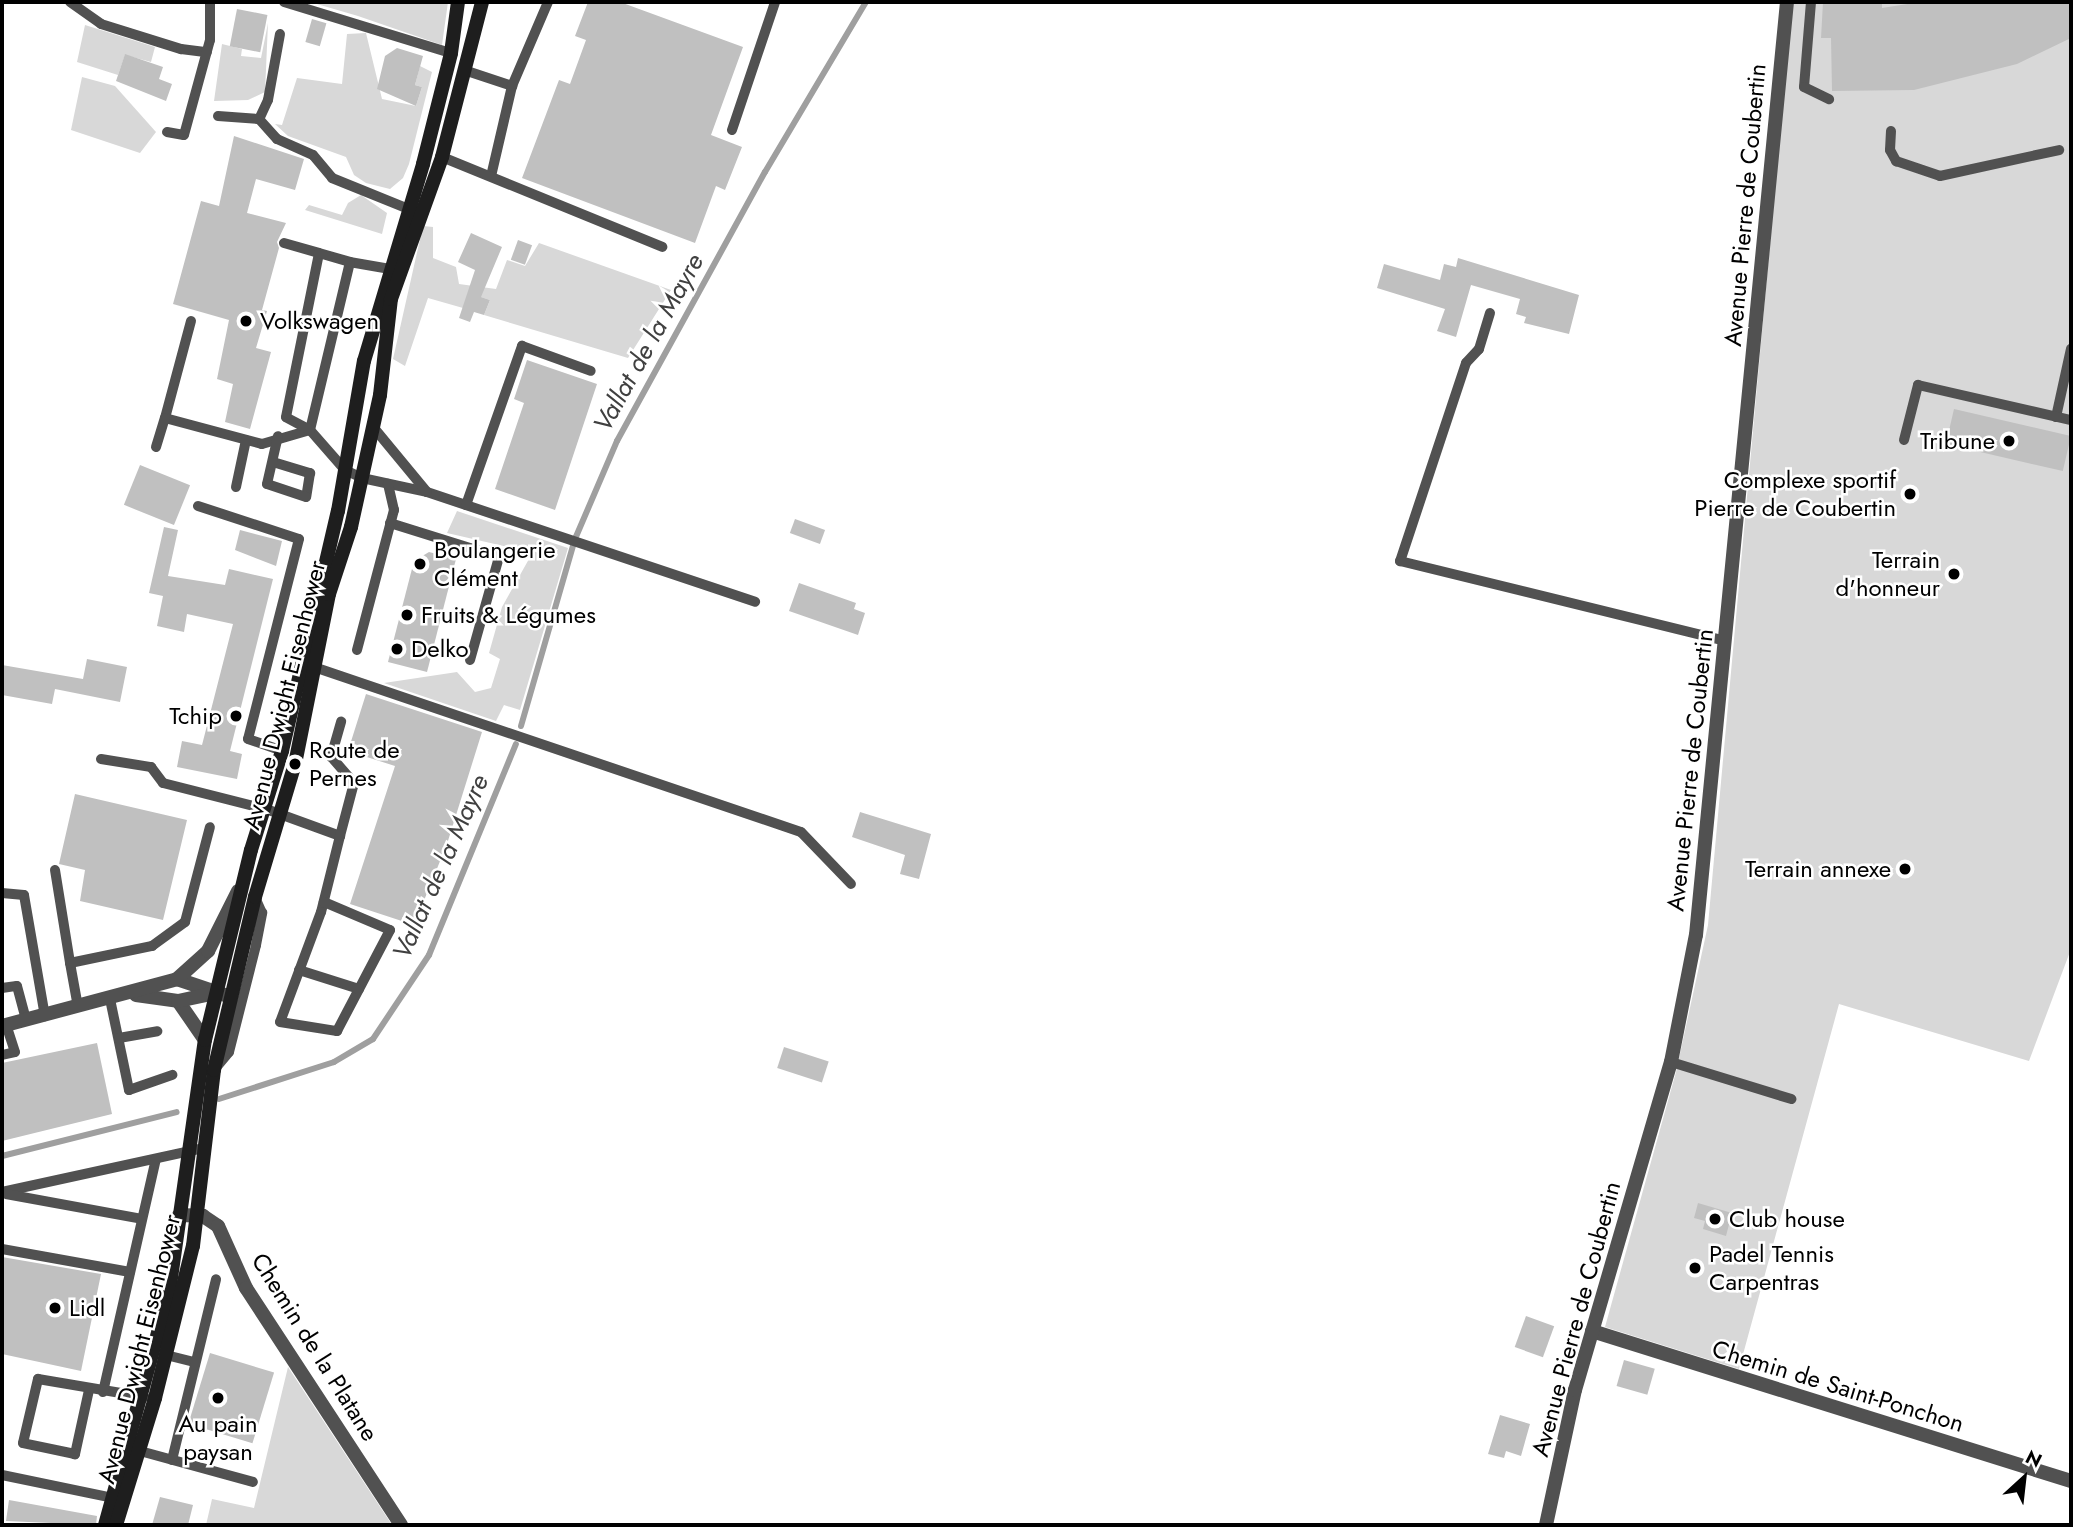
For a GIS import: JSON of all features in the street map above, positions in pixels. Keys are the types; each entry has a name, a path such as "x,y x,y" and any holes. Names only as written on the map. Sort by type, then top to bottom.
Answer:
{"main road":[{"name":"Avenue Dwight Eisenhower","path":"105,1525 144,1397 167,1302 205,1040 245,877 282,751 345,470 364,361 411,209 451,53 458,2"},
{"name":"Avenue Dwight Eisenhower","path":"116,1525 140,1451 166,1355 197,1214 214,1070 255,897 282,818 328,594 374,428 391,299 442,157 482,2"}],"street":[{"name":"Avenue Pierre de Coubertin","path":"1546,1525 1592,1331 1671,1062 1696,935 1787,2"},
{"path":"4,1025 131,994 177,979 208,951 245,877"},
{"path":"177,979 232,998"},
{"path":"131,994 178,1001 217,993"},
{"path":"178,1001 205,1040"},
{"path":"180,1215 197,1214"},
{"name":"Chemin de la Platane","path":"197,1214 218,1226 246,1288 401,1525"},
{"name":"Chemin de Saint-Ponchon","path":"1592,1331 2071,1481"}],"lane":[{"path":"70,2 102,24 181,49 207,52"},
{"path":"167,132 184,135 207,52 210,2"},
{"path":"284,2 451,53"},
{"path":"491,176 512,86 548,2"},
{"path":"732,130 775,2"},
{"path":"1811,2 1804,88 1829,99"},
{"path":"259,119 268,100 280,34"},
{"path":"464,70 512,86"},
{"path":"218,116 259,119 278,139 313,155 332,178 411,209"},
{"path":"1891,131 1890,150 1896,161 1940,176 2059,150"},
{"path":"442,157 662,247"},
{"path":"284,243 350,262 390,270"},
{"path":"319,253 286,417 310,430 345,470 362,478 427,492 755,602"},
{"path":"310,430 350,262"},
{"path":"1490,313 1479,349 1466,363 1400,561 1726,641"},
{"path":"156,447 191,321"},
{"path":"466,505 522,346 591,372"},
{"path":"2056,417 2071,349"},
{"path":"1904,440 1918,385 2071,420"},
{"path":"165,418 262,444 278,436 310,430"},
{"path":"374,428 427,492"},
{"path":"273,461 310,474 306,497 267,484 278,436"},
{"path":"236,487 246,440"},
{"path":"356,650 394,510 388,484"},
{"path":"198,506 299,539 248,739 282,751"},
{"path":"390,523 499,557 470,660"},
{"path":"314,667 801,832 851,884"},
{"path":"324,902 390,930 337,1031 280,1022 324,902 354,783 331,757 341,721"},
{"path":"101,759 151,767 163,783 266,809 282,818 340,836"},
{"path":"71,962 152,946 185,922 210,827"},
{"path":"55,870 78,1007"},
{"path":"2,893 24,895 45,1016"},
{"path":"214,1070 229,1052 256,944 262,912 255,897"},
{"path":"299,970 359,989"},
{"path":"2,988 17,986 26,1020"},
{"path":"110,999 130,1090 172,1076"},
{"path":"2,1055 15,1052 4,1025"},
{"path":"119,1038 157,1031"},
{"path":"1671,1062 1791,1099"},
{"path":"2,1193 204,1148"},
{"path":"103,1392 156,1159"},
{"path":"2,1193 142,1219"},
{"path":"2,1249 130,1272"},
{"path":"172,1460 216,1279"},
{"path":"166,1355 195,1362"},
{"path":"89,1390 75,1454 23,1443 38,1379 89,1390 144,1397"},
{"path":"140,1451 253,1482"},
{"path":"2,1475 113,1498"}],"shaded area":[{"path":"310,2 448,2 442,45 358,16"},
{"name":"Complexe sportif Pierre de Coubertin","path":"1792,2 2071,2 2071,949 2029,1061 1839,1004 1739,1369 1605,1327 1676,1072 1708,925"},
{"path":"268,23 265,92 248,100 214,101 222,44 242,49 241,56 261,58"},
{"path":"85,25 155,47 151,62 125,55 118,75 77,62"},
{"path":"366,33 382,99 416,106 422,87 415,85 420,66 432,72 409,164 403,178 390,189 366,183 354,175 346,157 288,136 275,124 282,125 297,78 342,84 347,34"},
{"path":"82,77 115,86 156,132 140,153 71,130"},
{"path":"361,195 387,213 382,234 305,210 309,205 342,215 348,203"},
{"path":"423,226 433,227 433,258 456,267 459,284 496,289 507,260 525,266 539,243 671,290 628,358 484,315 490,300 468,293 463,308 428,298 405,366 393,359"},
{"path":"457,511 568,548 520,710 504,705 496,721 384,683 457,672 475,692 491,688 500,659 489,653 502,607 529,559 517,549 447,533"},
{"path":"288,1367 392,1525 206,1525 212,1499 254,1508"}],"building":[{"path":"588,2 620,2 743,47 711,135 742,147 725,190 716,186 695,243 522,178 559,80 570,84 586,40 575,36"},
{"path":"1823,2 1882,2 1882,8 1920,2 2071,2 2071,38 2017,64 1914,90 1832,91 1831,38 1821,38"},
{"path":"237,9 267,15 260,52 230,46"},
{"path":"312,19 326,23 320,46 305,42"},
{"path":"397,48 423,56 415,85 422,87 416,106 377,89 385,56"},
{"path":"125,54 163,67 159,79 172,84 166,101 116,81"},
{"path":"234,136 304,159 295,190 256,179 247,213 286,223 277,242 279,248 262,310 267,311 256,348 271,352 250,429 225,422 233,384 217,379 229,320 173,304 201,201 219,206"},
{"path":"471,233 502,247 481,297 490,300 484,315 474,312 470,322 459,318 475,270 458,262"},
{"path":"518,240 532,245 525,265 511,260"},
{"path":"1458,258 1579,295 1569,334 1524,323 1526,317 1516,314 1520,299 1471,285 1456,337 1437,331 1445,309 1377,288 1384,264 1440,280 1444,264 1456,267"},
{"path":"527,360 597,384 555,510 495,489 524,403 514,399"},
{"name":"Tribune","path":"1954,409 2071,436 2063,471 1946,444"},
{"path":"140,465 190,485 174,525 124,505"},
{"path":"795,519 825,530 820,544 790,533"},
{"path":"164,527 178,530 168,576 225,585 229,569 273,579 230,751 242,754 237,779 177,767 182,741 202,745 233,624 187,614 184,632 157,626 163,596 149,593"},
{"path":"240,530 282,541 276,566 235,550"},
{"path":"429,552 456,559 427,672 388,662 414,561"},
{"path":"799,583 856,603 854,609 865,613 858,635 789,611"},
{"path":"87,659 127,667 120,702 55,689 52,704 2,695 2,665 83,679"},
{"path":"366,694 482,732 447,844 414,925 350,904 395,766 348,751"},
{"path":"75,794 187,820 163,920 80,901 85,870 59,864"},
{"path":"860,812 931,834 919,879 900,874 905,855 852,837"},
{"path":"97,1043 112,1114 2,1141 2,1063"},
{"path":"784,1047 829,1062 822,1082 777,1068"},
{"name":"Club house","path":"1698,1203 1732,1213 1726,1236 1703,1229 1705,1221 1694,1218"},
{"path":"2,1257 101,1274 81,1371 2,1354"},
{"path":"1526,1316 1554,1326 1543,1357 1515,1347"},
{"path":"210,1353 274,1373 252,1443 188,1424"},
{"path":"1624,1360 1655,1369 1647,1395 1617,1386"},
{"path":"1500,1415 1530,1424 1521,1456 1506,1451 1504,1458 1488,1454"},
{"path":"160,1497 193,1505 188,1525 152,1525"},
{"path":"9,1500 97,1516 96,1525 6,1521"}],"waterway":[{"name":"Vallat de la Mayre","path":"521,726 575,539 617,441 765,172 866,2"},
{"name":"Vallat de la Mayre","path":"219,1099 334,1062 373,1039 429,955 516,744"},
{"name":"Vallat de la Mayre","path":"2,1156 177,1112"}],"place":[{"name":"Volkswagen","path":"246,321"},
{"name":"Tribune","path":"2009,441"},
{"name":"Complexe sportif Pierre de Coubertin","path":"1910,494"},
{"name":"Boulangerie Clément","path":"420,564"},
{"name":"Terrain d'honneur","path":"1954,574"},
{"name":"Fruits & Légumes","path":"407,615"},
{"name":"Delko","path":"397,649"},
{"name":"Tchip","path":"236,716"},
{"name":"Route de Pernes","path":"295,764"},
{"name":"Terrain annexe","path":"1905,869"},
{"name":"Club house","path":"1715,1219"},
{"name":"Padel Tennis Carpentras","path":"1695,1268"},
{"name":"Lidl","path":"55,1308"},
{"name":"Au pain paysan","path":"218,1398"}]}
